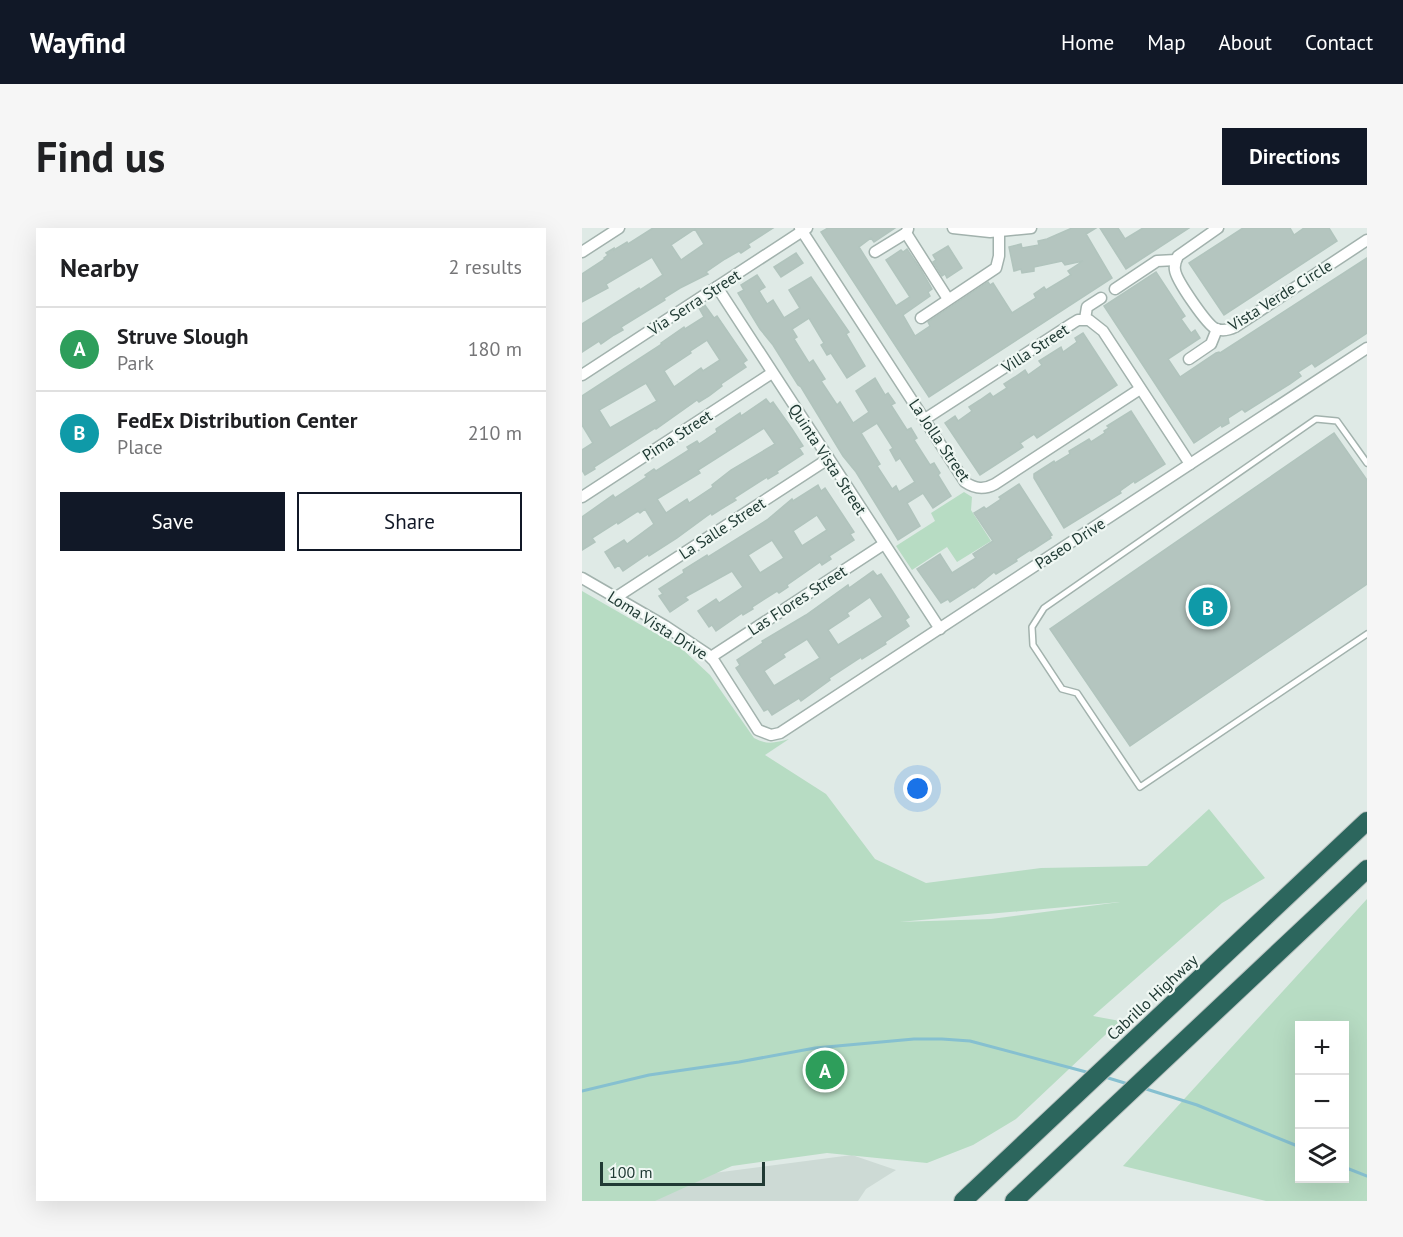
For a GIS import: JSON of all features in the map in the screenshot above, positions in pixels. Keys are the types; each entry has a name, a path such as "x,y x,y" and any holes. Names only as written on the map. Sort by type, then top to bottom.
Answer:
{"highway":[{"name":"Cabrillo Highway","path":"963,1201 1367,821"},
{"path":"1014,1201 1362,874"}],"street":[{"path":"582,252 619,228"},
{"path":"953,228 999,232 1031,228"},
{"path":"1115,289 1157,261 1176,260 1182,252 1218,228"},
{"name":"Via Serra Street","path":"582,375 803,229"},
{"name":"La Jolla Street","path":"803,229 965,482 975,488 983,489 995,484 1140,389"},
{"path":"875,252 907,231 948,299"},
{"path":"921,318 996,268 999,256 999,232"},
{"name":"Vista Verde Circle","path":"1176,260 1175,270 1179,279 1207,321 1217,329 1225,330 1235,327 1367,240"},
{"name":"Quinta Vista Street","path":"717,287 939,629"},
{"path":"1085,319 1087,307 1101,298"},
{"name":"Villa Street","path":"925,419 1073,323 1085,319 1094,322 1103,331 1190,464"},
{"path":"1189,359 1211,344 1217,329"},
{"name":"Paseo Drive","path":"771,735 786,730 1367,348"},
{"name":"Pima Street","path":"582,497 772,373"},
{"name":"La Salle Street","path":"615,598 828,459"},
{"name":"Las Flores Street","path":"711,657 884,544"},
{"name":"Loma Vista Drive","path":"582,578 665,626 711,657 755,726 762,733 771,735"}],"lane":[{"path":"1367,463 1338,422 1316,419 1044,608 1032,627 1033,645 1062,689 1077,693 1140,787 1367,634"}],"shaded area":[{"path":"852,1155 896,1170 866,1189 858,1201 647,1201 706,1174"}],"green space":[{"path":"964,492 972,497 971,510 991,541 957,562 947,547 912,570 896,546 935,521 931,513"},
{"path":"582,591 681,648 710,675 754,738 771,743 789,739 765,755 826,794 875,859 926,883 1041,868 1147,866 1209,809 1265,878 1222,903 1093,1016 1120,1021 1016,1119 973,1145 927,1163 827,1153 732,1166 655,1201 582,1201","holes":["1120,902 991,919 900,922"]},
{"path":"1367,899 1367,1201 1266,1201 1123,1166"}],"building":[{"path":"653,228 773,228 748,244 750,247 741,253 739,251 725,259 706,272 708,274 680,288 621,327 623,330 601,344 599,341 582,352 582,324 663,275 652,257 606,284 608,288 582,302 582,274 605,259 608,255 606,253 627,242 628,244","holes":["695,229 704,244 681,260 671,245"]},
{"path":"828,228 895,228 874,242 871,238 859,247 896,306 910,297 886,260 901,250 903,252 907,249 921,270 932,289 928,292 930,296 903,315 915,336 930,326 928,322 988,282 990,285 993,283 1012,313 1036,298 1034,294 1044,287 1046,290 1071,275 1068,271 1083,261 1065,265 1062,261 1034,267 1034,271 1022,273 1021,269 1014,271 1009,247 1021,244 1022,248 1039,245 1038,241 1072,228 1096,228 1086,234 1112,278 929,397 821,232"},
{"path":"1100,228 1118,228 1125,239 1143,228 1189,228 1126,269"},
{"path":"1243,228 1290,228 1294,235 1304,228 1329,228 1337,241 1224,315 1189,263"},
{"path":"948,246 962,268 947,278 945,274 942,276 933,262 936,260 933,255"},
{"path":"796,253 803,263 781,277 774,267"},
{"path":"1367,258 1367,333 1315,367 1312,363 1298,372 1301,376 1290,384 1245,412 1242,409 1228,418 1229,423 1222,427 1221,425 1194,443 1104,306 1156,272 1185,316 1181,319 1191,333 1195,330 1200,338 1168,359 1180,377"},
{"path":"757,275 765,287 759,291 767,304 773,300 784,318 800,308 789,290 811,277 849,332 846,334 865,366 847,378 831,353 827,355 821,345 824,343 809,318 792,329 797,337 794,339 809,363 813,360 825,379 821,381 837,405 840,402 853,423 869,412 856,391 875,378 885,395 888,393 895,403 891,405 907,430 911,428 917,438 914,440 930,465 934,463 940,473 938,475 951,496 933,508 923,493 907,503 920,526 898,540 801,387 760,329 738,293 744,290 741,285","holes":["877,423 893,448 890,450 896,461 900,458 915,482 899,492 896,486 892,489 877,466 880,464 861,433"]},
{"path":"704,304 714,318 717,316 747,360 743,363 746,367 721,384 722,386 709,396 699,402 697,400 585,475 582,470 582,450 593,443 582,425 582,396 684,327 685,329 704,317 699,308","holes":["707,340 720,360 703,371 701,368 674,387 664,371","646,383 657,401 610,428 599,410"]},
{"path":"1083,333 1117,385 1037,438 1034,434 1020,443 1023,447 980,475 945,423 955,416 958,421 972,411 969,407 990,393 993,397 1007,388 1004,384 1025,370 1028,375 1042,365 1039,361 1061,347 1063,352 1077,342 1075,338"},
{"path":"766,399 770,404 773,402 803,446 799,448 803,454 777,471 778,473 768,479 767,477 734,498 736,500 712,515 711,513 677,538 623,571 619,565 615,568 605,552 624,540 627,544 654,524 645,509 618,524 617,522 592,538 595,542 582,550 582,517 613,495 615,498 647,477 645,475 654,469 656,471 689,450 687,447 697,441 699,444 740,413 741,416","holes":["764,428 775,444 731,470 712,485 713,487 689,503 687,499 666,513 657,499 700,473 698,470"]},
{"path":"1131,411 1165,464 1135,483 1134,481 1120,491 1121,493 1064,528 1034,478 1034,474 1070,454 1069,451 1089,439 1091,442 1105,433 1104,431 1109,428 1107,426"},
{"path":"1334,433 1367,480 1367,584 1130,746 1050,629"},
{"path":"1019,484 1052,535 1051,538 996,574 994,572 974,588 950,602 948,599 941,603 917,569 940,554 952,573 976,558 973,554 993,541 974,513 984,507 986,509"},
{"path":"818,485 821,491 825,488 854,532 850,534 854,540 829,556 831,559 822,565 820,562 779,593 777,591 752,607 753,609 743,615 742,613 716,631 712,625 709,627 698,611 716,599 719,603 743,587 732,571 685,597 688,600 670,612 659,596 663,594 659,589 684,573 683,570 767,520 792,499 793,501","holes":["817,515 827,530 802,546 793,531","772,540 784,558 760,573 748,555"]},
{"path":"873,571 877,576 881,574 909,617 905,620 909,626 885,642 886,644 829,678 830,680 801,701 799,698 772,715 768,709 764,711 736,668 740,665 737,660 848,585 849,588","holes":["870,597 883,617 838,645 828,630 849,616 847,613","807,639 820,658 774,686 764,671 785,657 783,654"]}],"waterway":[{"path":"582,1091 649,1075 815,1048 914,1039 970,1041 1090,1073"},
{"path":"1105,1077 1128,1084"},
{"path":"1143,1088 1197,1105 1295,1145"},
{"path":"1349,1169 1367,1176"}],"place":[{"name":"FedEx Distribution Center","path":"1208,607"},
{"name":"Struve Slough","path":"825,1070"}]}
